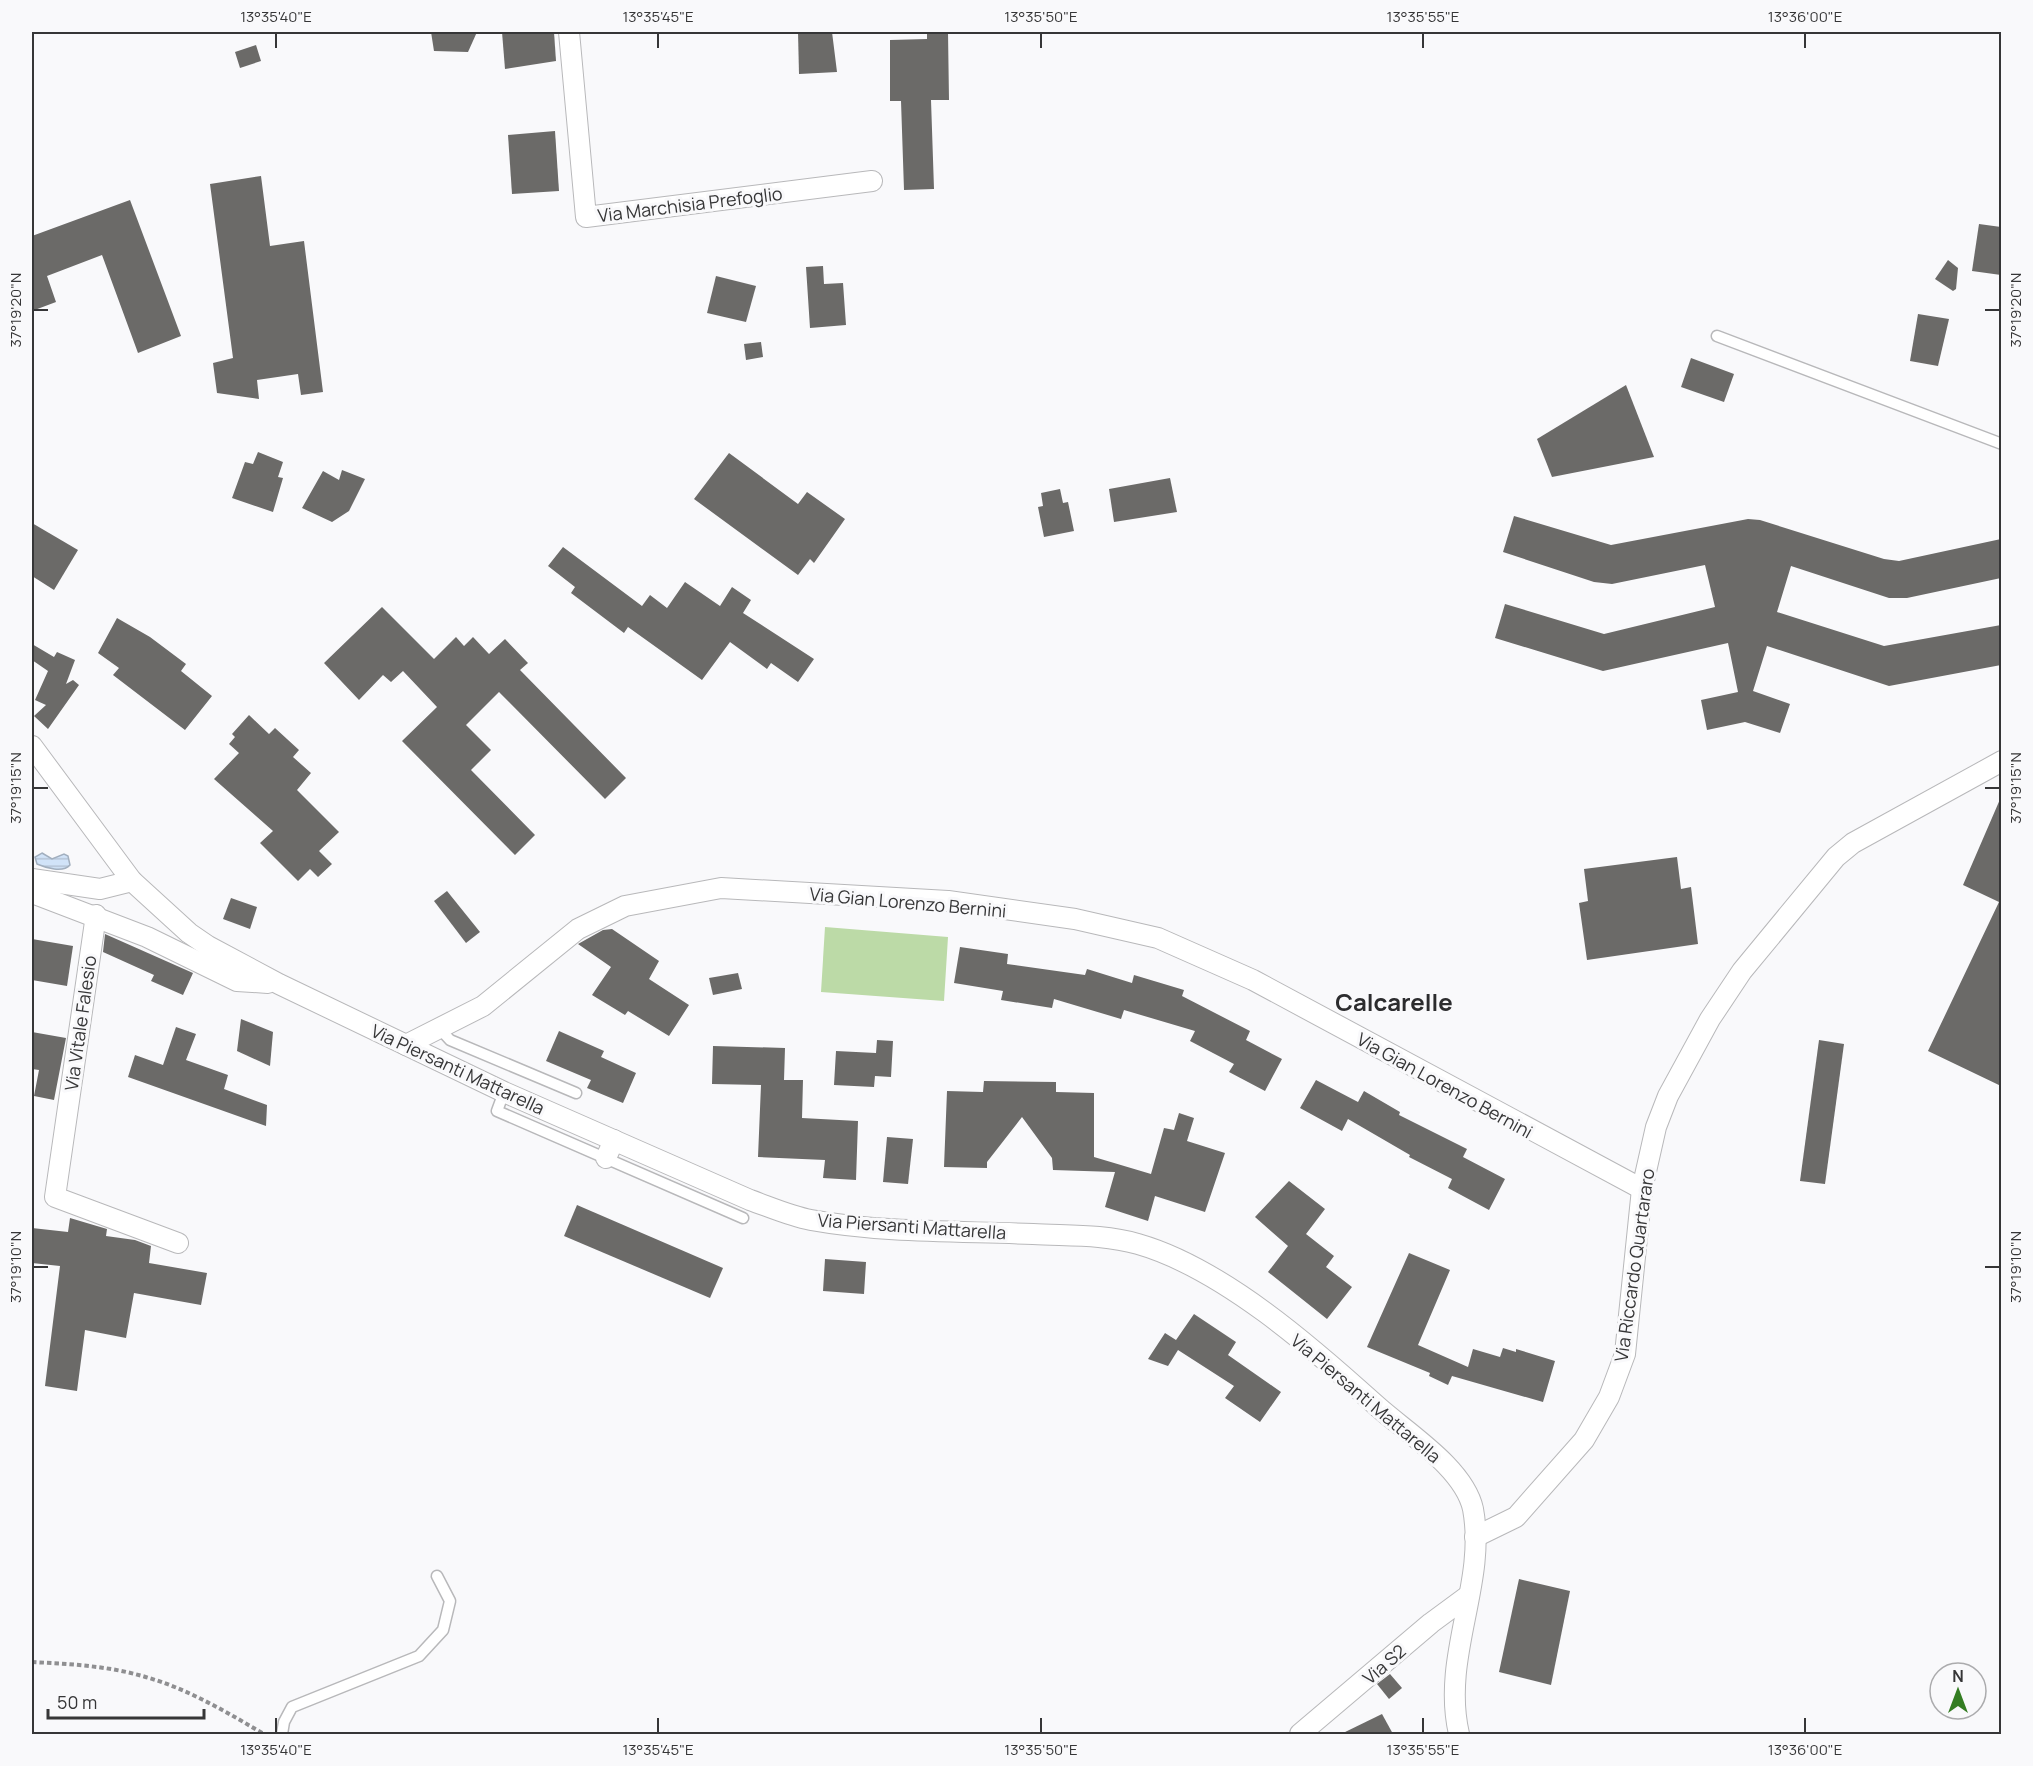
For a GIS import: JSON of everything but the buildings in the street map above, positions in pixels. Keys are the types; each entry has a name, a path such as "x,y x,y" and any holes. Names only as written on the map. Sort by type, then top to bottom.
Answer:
{"street":[{"name":"Via Marchisia Prefoglio","path":"569,32 586,217 872,181"},
{"name":"Via Piersanti Mattarella","path":"32,746 132,881 198,939 240,965 504,1092 750,1200 810,1220 858,1226 1108,1238 1139,1244 1184,1261 1218,1281 1321,1358 1459,1478 1472,1507 1475,1537 1469,1595 1458,1643 1454,1712 1459,1734"},
{"name":"Via Riccardo Quartararo","path":"1475,1537 1516,1517 1584,1440 1609,1397 1625,1354 1642,1189 1656,1127 1681,1068 1742,971 1836,857 1853,843 2001,761"},
{"path":"32,879 100,889 132,881"},
{"name":"Via Gian Lorenzo Bernini","path":"406,1045 483,1006 578,929 625,906 721,888 948,901 1075,919 1158,938 1253,980 1642,1189"},
{"path":"32,893 96,915 147,936 237,981 279,984"},
{"name":"Via Vitale Falesio","path":"96,915 55,1197 178,1243"},
{"path":"606,1158 614,1140"},
{"name":"Via S2","path":"1300,1734 1431,1623 1469,1595"}],"lane":[{"path":"1717,336 2001,444"},
{"path":"440,1029 450,1040 576,1093"},
{"path":"504,1092 497,1111 743,1218"},
{"path":"282,1734 284,1722 292,1707 419,1656 443,1630 450,1601 436,1576"}],"path":[{"path":"32,1662 84,1664 150,1678 209,1703 264,1734"}],"green space":[{"path":"825,927 948,937 944,1001 821,992"}],"water":[{"path":"42,853 52,859 64,854 68,856 70,865 59,869 37,864 35,857"}],"district":[{"name":"Calcarelle","path":"1394,1001"}]}
